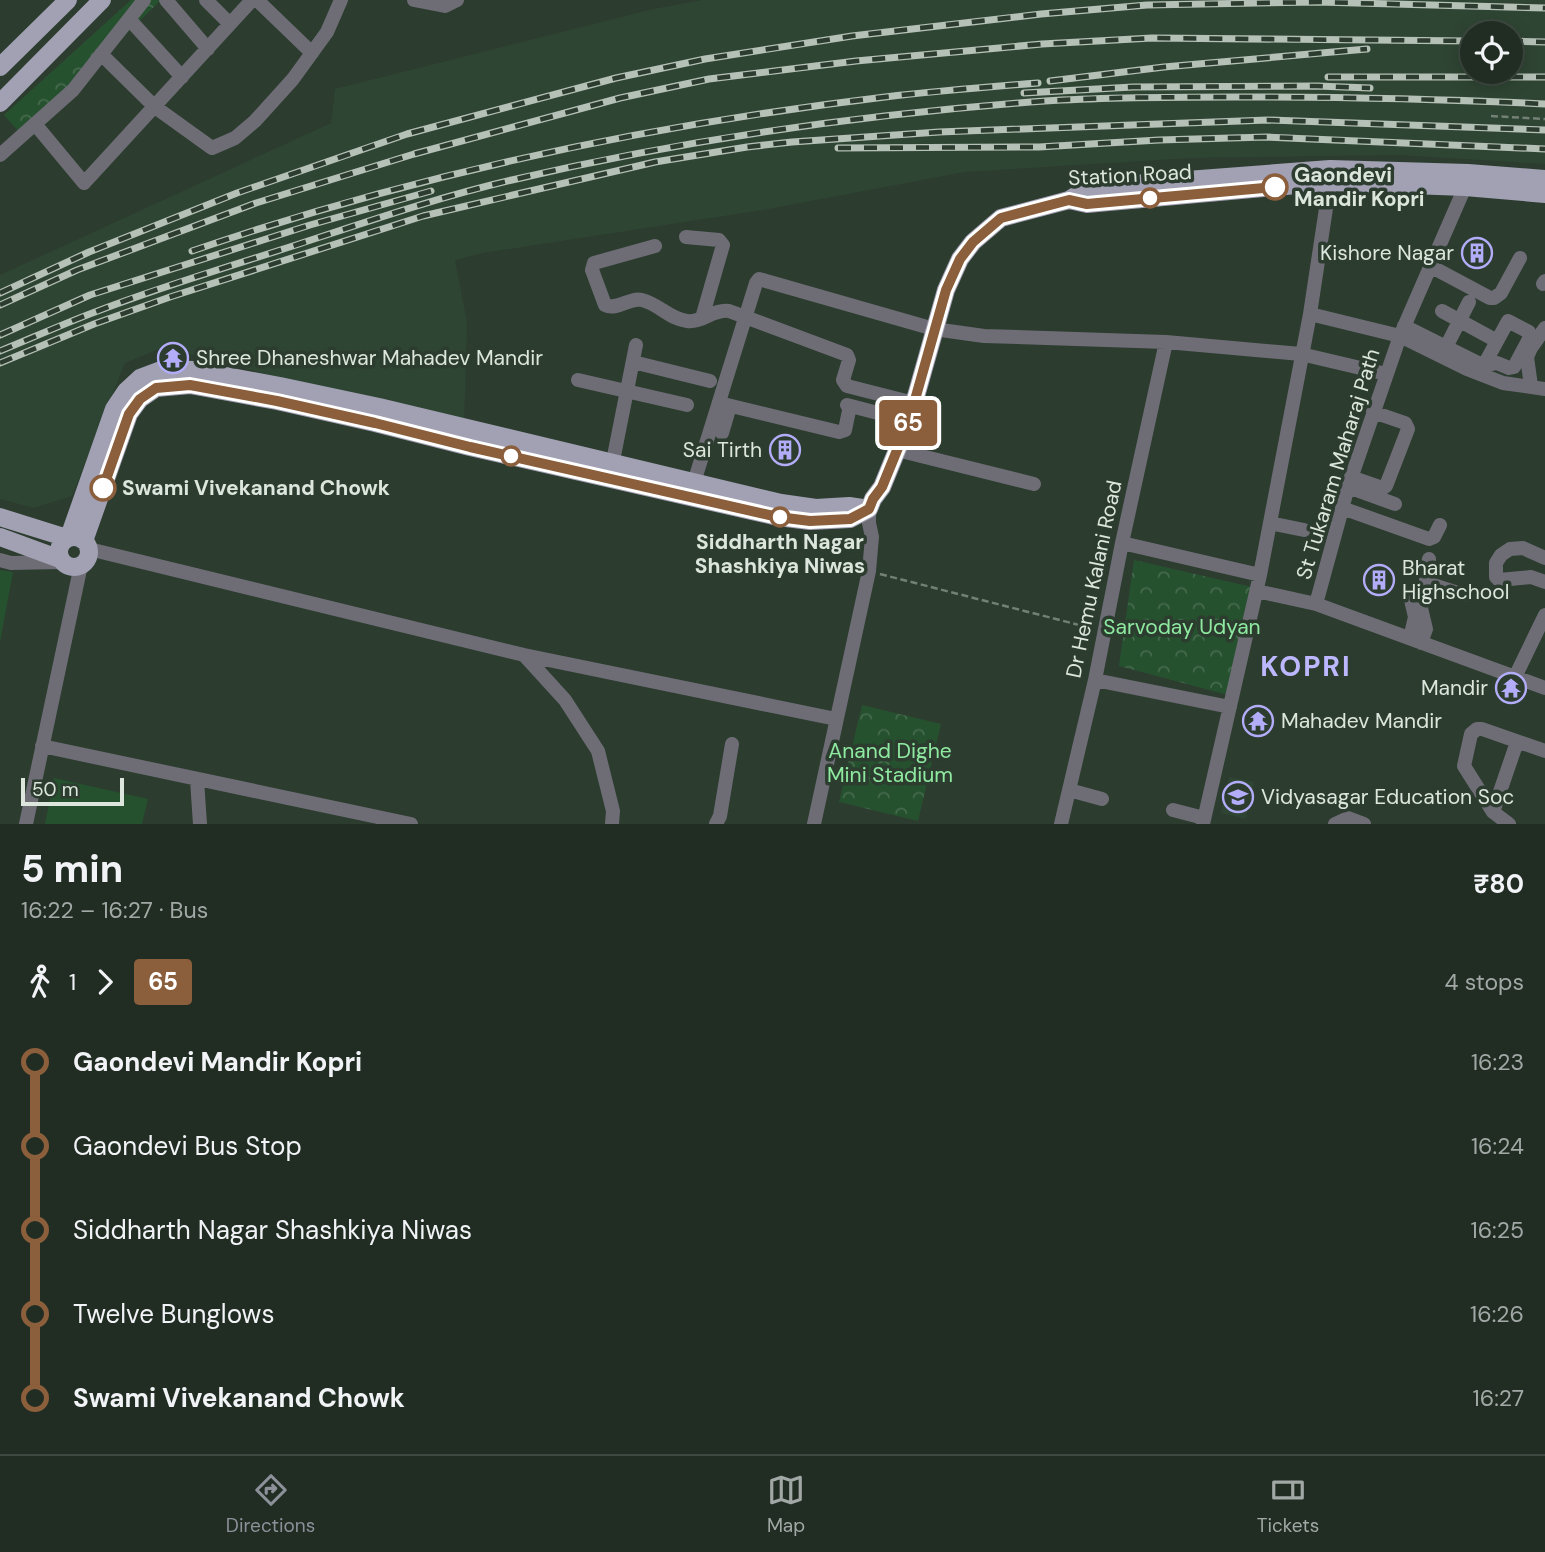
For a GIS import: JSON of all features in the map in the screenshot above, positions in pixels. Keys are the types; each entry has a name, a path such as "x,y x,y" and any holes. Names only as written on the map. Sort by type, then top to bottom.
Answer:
{"main road":[{"path":"0,67 68,0"},
{"path":"0,102 27,63 89,0"},
{"path":"0,102 102,0"},
{"path":"0,78 27,63"},
{"name":"Station Road","path":"869,509 882,487 909,421 946,290 960,259 973,242 1001,218 1069,200 1087,204 1171,189 1330,176 1533,183 1545,194"},
{"path":"73,550 127,391 140,378 164,369 377,415 779,510 849,506 869,509"},
{"path":"0,517 73,550"},
{"path":"0,537 73,550"}],"street":[{"path":"0,155 74,90 144,0"},
{"path":"166,0 208,48"},
{"path":"206,0 230,24"},
{"path":"35,124 83,183 254,0 312,53"},
{"path":"101,54 155,107 212,148 235,138 255,121 293,79 327,32 341,0"},
{"path":"414,0 444,6 457,0"},
{"path":"129,19 182,77"},
{"path":"1173,810 1204,821 1257,591 1310,314 1330,176"},
{"name":"St Tukaram Maharaj Path","path":"1316,604 1349,482 1386,374 1466,180"},
{"path":"686,237 719,240 723,245 702,318"},
{"path":"655,246 594,263 592,270 605,305 611,308 635,299 643,300 654,304 674,319 689,321 723,310 847,355 849,360 843,380 847,386 914,403"},
{"path":"1430,266 1494,298 1501,293 1520,258"},
{"path":"692,489 724,405 745,317 755,283 759,279 934,329 984,336 1166,342 1301,354 1386,374"},
{"path":"1444,351 1469,302"},
{"path":"1443,311 1497,341"},
{"path":"1310,314 1402,331 1503,383 1535,383 1545,378"},
{"path":"1444,351 1484,365 1497,363 1509,368 1514,367 1530,335 1529,332 1508,321 1484,365"},
{"path":"1535,383 1527,357 1545,328"},
{"name":"Dr Hemu Kalani Road","path":"1061,824 1095,680 1166,342"},
{"path":"611,470 636,345"},
{"path":"633,362 710,381"},
{"path":"578,380 687,405"},
{"path":"724,405 839,432 845,430 848,406 909,421"},
{"path":"722,433 724,405"},
{"path":"1375,408 1414,419"},
{"path":"1349,482 1381,488 1386,486 1408,429 1405,424 1375,408"},
{"path":"897,450 1034,484"},
{"path":"1349,482 1395,504"},
{"path":"814,824 869,570 872,537 869,509"},
{"path":"1341,511 1429,539 1434,537 1440,525"},
{"path":"1341,511 1396,535"},
{"path":"1270,523 1304,530"},
{"path":"1122,543 1260,575"},
{"path":"1545,558 1523,548 1510,549 1501,555 1495,565 1496,577 1499,580 1531,577 1545,582"},
{"path":"0,560 11,563 73,550 524,655 836,719"},
{"path":"26,824 42,747 73,550"},
{"path":"1415,640 1426,629 1421,608 1429,559"},
{"path":"1427,583 1464,595"},
{"path":"1257,591 1316,604 1545,688"},
{"path":"1410,600 1415,617 1415,640"},
{"path":"1515,677 1545,615"},
{"path":"524,655 565,700 598,751 613,811 612,824"},
{"path":"1095,680 1230,708"},
{"path":"1509,824 1493,812 1464,766 1471,734 1482,729 1545,751"},
{"path":"1493,812 1517,742"},
{"path":"716,824 720,816 732,744"},
{"path":"42,747 411,824"},
{"path":"197,780 201,824"},
{"path":"1069,790 1102,799"},
{"path":"1335,824 1348,818 1364,824"}],"path":[{"path":"1491,116 1545,119"},
{"path":"869,570 1104,631"}],"shaded area":[{"path":"703,0 1545,0 1545,164 1398,155 1191,158 965,172 763,210 483,253 455,260 467,322 464,426 164,347 125,363 72,496 34,508 0,499 0,275 331,123 335,89 653,9"},
{"name":"Vidyasagar Education Soc","path":"1229,777 1254,782 1246,819 1221,813"}],"green space":[{"path":"131,0 161,0 22,135 4,115"},
{"name":"Sarvoday Udyan","path":"1134,560 1252,587 1232,696 1119,666"},
{"path":"0,570 13,572 0,642"},
{"name":"Anand Dighe Mini Stadium","path":"862,705 941,724 918,821 839,802"},
{"path":"54,778 148,799 142,824 45,824"}],"railway":[{"path":"0,293 89,252 237,193 407,134 616,78 705,59 852,36 1041,14 1147,5 1318,2 1545,8"},
{"path":"0,305 77,270 256,203 414,154 620,98 709,79 856,61 1042,44 1152,38 1460,41"},
{"path":"1523,41 1545,42"},
{"path":"1050,81 1164,67 1367,49"},
{"path":"1328,77 1545,77"},
{"path":"192,251 362,198 534,156 622,138 797,108 1038,83"},
{"path":"1024,93 1133,87 1370,88"},
{"path":"0,351 146,293 431,202 578,165 710,140 911,113 1069,100 1313,97 1545,104"},
{"path":"0,363 94,324 170,297 423,216 655,162 747,147 939,132 1268,120 1545,130"},
{"path":"838,148 1039,147 1267,137 1545,149"},
{"path":"0,335 90,295 310,225 431,191"}],"bus line":[{"name":"65","path":"103,488 129,414 140,399 156,388 190,385 375,423 778,517 810,521 850,519 869,509 882,487 909,421 946,290 960,259 973,242 1001,218 1069,200 1087,204 1275,187"}],"place":[{"name":"Gaondevi Mandir Kopri","path":"1275,187"},
{"name":"Kishore Nagar","path":"1477,253"},
{"name":"Shree Dhaneshwar Mahadev Mandir","path":"173,358"},
{"name":"Sai Tirth","path":"785,450"},
{"name":"Swami Vivekanand Chowk","path":"103,488"},
{"name":"Siddharth Nagar Shashkiya Niwas","path":"780,517"},
{"name":"Bharat Highschool","path":"1379,580"},
{"name":"Mandir","path":"1511,688"},
{"name":"Mahadev Mandir","path":"1258,721"},
{"name":"Vidyasagar Education Soc","path":"1238,797"}],"district":[{"name":"KOPRI","path":"1306,666"}]}
